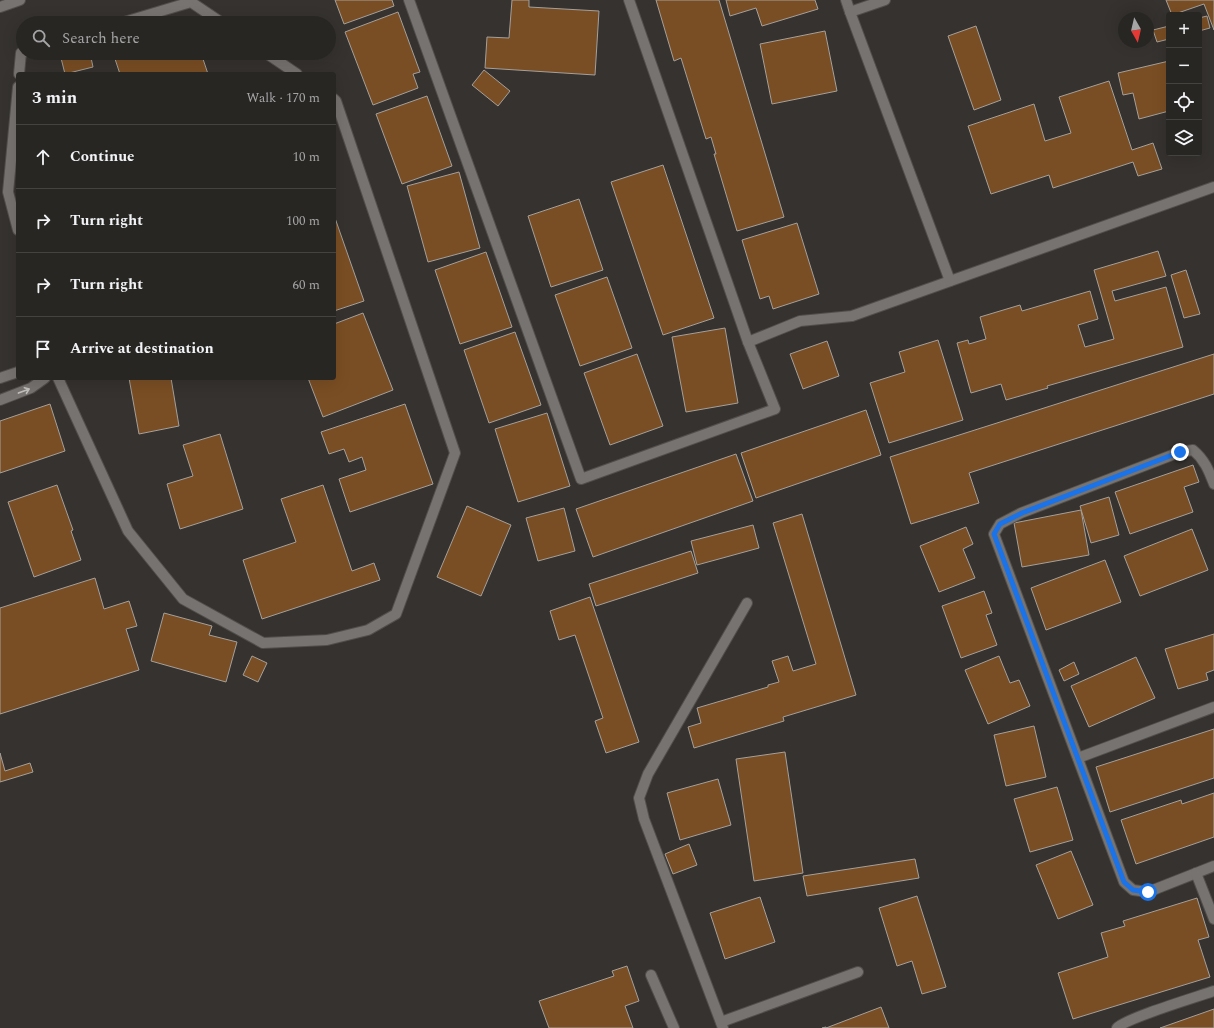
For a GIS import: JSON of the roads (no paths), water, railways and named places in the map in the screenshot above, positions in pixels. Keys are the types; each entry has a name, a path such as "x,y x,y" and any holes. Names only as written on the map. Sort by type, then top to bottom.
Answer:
{"street":[{"path":"0,7 20,0"},
{"path":"409,0 581,479 775,409 748,342 629,0"},
{"path":"846,0 950,281"},
{"path":"850,12 885,0"},
{"path":"144,16 191,2 212,16"},
{"path":"19,72 20,60"},
{"path":"276,60 294,72"},
{"path":"59,380 128,531 183,599 263,643 327,640 368,630 396,614 455,453 336,101"},
{"path":"16,108 8,192 16,222"},
{"path":"748,342 800,321 852,316 1214,187"},
{"path":"0,378 16,373"},
{"path":"0,400 31,388 42,380"},
{"path":"1214,484 1201,456 1193,450 1180,452 1022,513 1000,524 994,534 1124,882 1133,890 1148,892 1214,866"},
{"path":"747,603 648,774 639,798 644,819 722,1025 858,972"},
{"path":"1078,758 1214,707"},
{"path":"1196,873 1214,919"},
{"path":"651,976 674,1028"},
{"path":"1117,1028 1120,1025 1140,1017 1214,991"}]}
